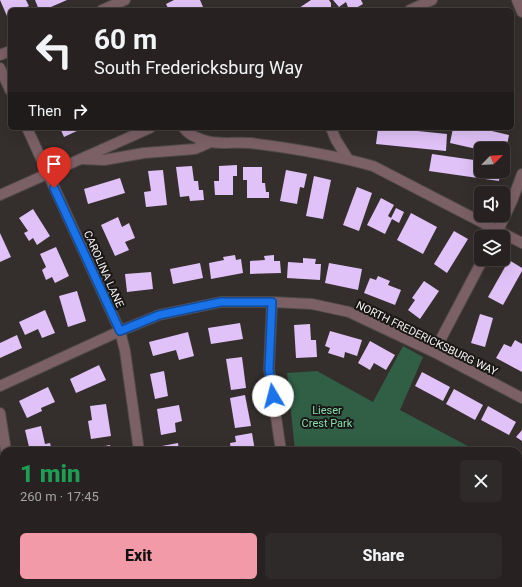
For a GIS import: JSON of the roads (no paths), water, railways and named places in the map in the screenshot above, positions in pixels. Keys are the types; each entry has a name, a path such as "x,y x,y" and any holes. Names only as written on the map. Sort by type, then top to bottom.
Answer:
{"street":[{"path":"107,8 125,0"},
{"path":"414,8 432,0"},
{"path":"517,0 522,12"},
{"path":"0,68 8,86"},
{"name":"CAROLINA LANE","path":"28,130 120,331 138,447"},
{"path":"0,195 145,130"},
{"path":"185,130 198,138 211,142 241,142 276,146 348,159 373,166 489,230"},
{"path":"332,130 336,140 348,159"},
{"path":"80,159 104,160 144,153 195,149 211,142"},
{"path":"498,230 512,201 522,174"},
{"path":"510,239 522,243"},
{"path":"434,352 479,266"},
{"name":"NORTH FREDERICKSBURG WAY","path":"0,386 120,331 159,315 221,302 272,302 312,304 348,312 434,352 522,398"},
{"path":"272,302 269,369 280,447"},
{"path":"0,413 5,447"}],"park label":[{"name":"Lieser Crest Park","path":"327,416"}]}
